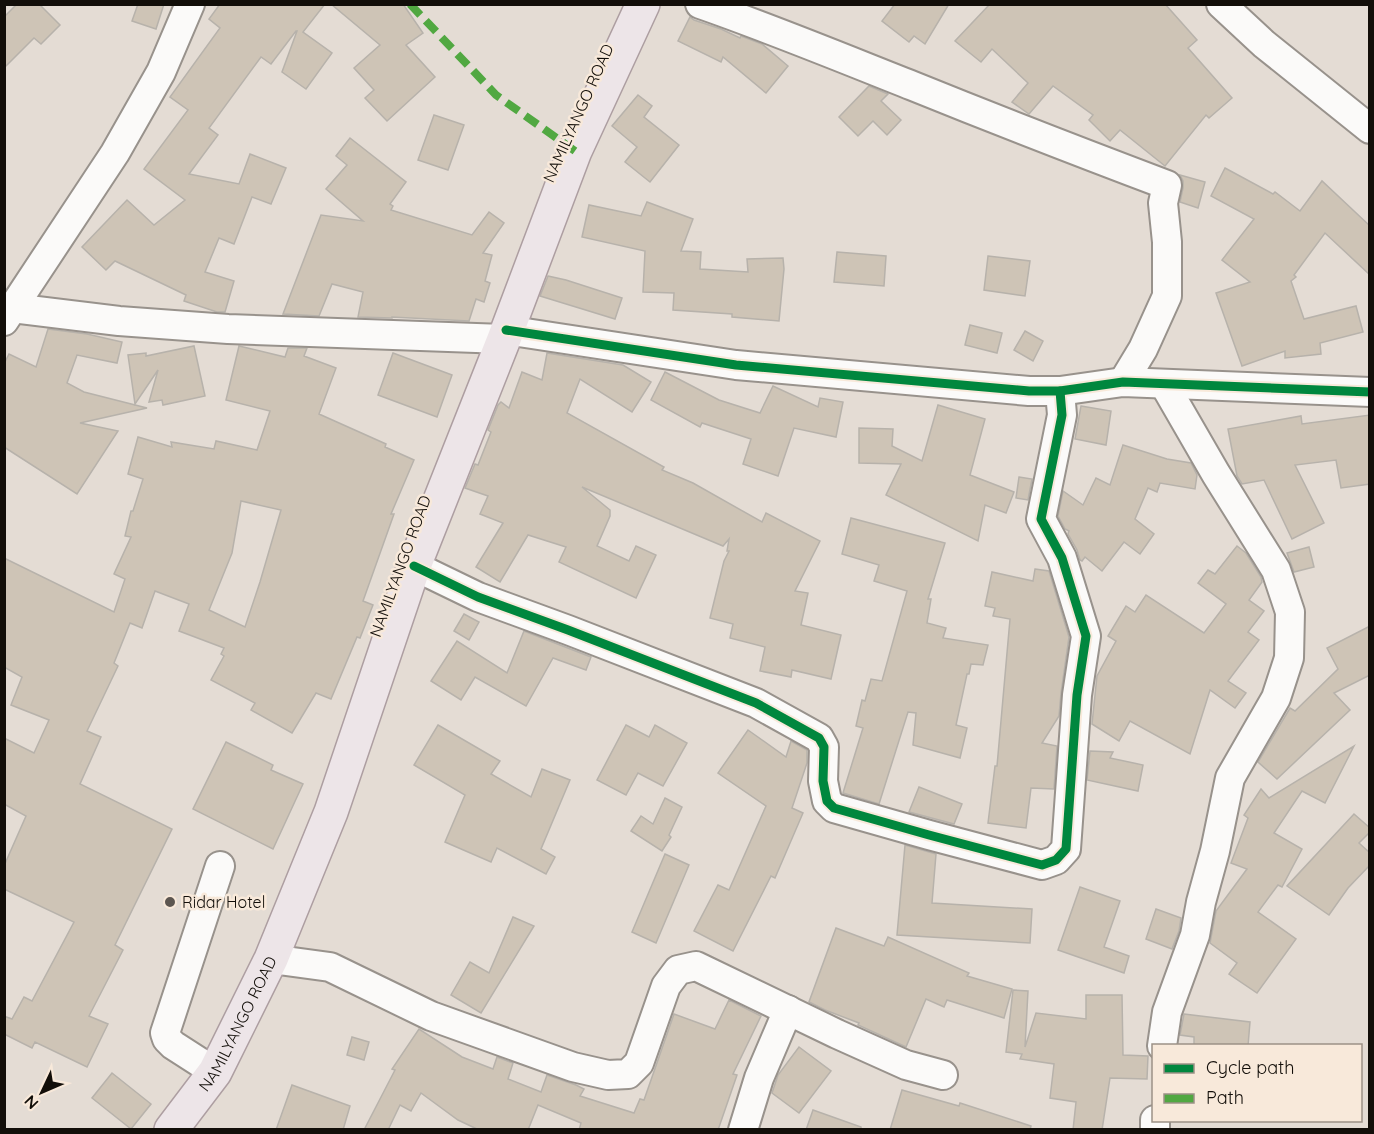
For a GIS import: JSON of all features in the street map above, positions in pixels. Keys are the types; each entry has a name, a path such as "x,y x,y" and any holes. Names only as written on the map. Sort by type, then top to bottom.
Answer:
{"main road":[{"name":"NAMILYANGO ROAD","path":"171,1130 215,1072 271,960 331,812 414,566 575,151 643,4"}],"street":[{"path":"190,4 161,72 115,153 8,312 228,329 505,334 736,365 1029,391 1060,392 1123,382 1370,392"},
{"path":"700,4 1167,185 1163,202 1167,242 1167,296 1143,349 1123,382"},
{"path":"1221,4 1264,44 1370,129"},
{"path":"1162,1044 1167,1012 1195,935 1230,778 1276,698 1289,658 1290,612 1276,570 1215,474 1164,384"},
{"path":"414,566 478,597 756,703 819,738 825,747 823,781 827,801 834,807 1042,865 1056,860 1066,849 1077,695 1086,636 1062,558 1041,519 1062,415 1060,392"},
{"path":"215,1072 173,1045 167,1040 165,1033 220,867"},
{"path":"271,960 330,967 431,1016 573,1067 608,1075 628,1074 639,1063 666,986 678,970 696,966 906,1065 943,1075"},
{"path":"743,1130 759,1078 788,1010"}],"building":[{"path":"17,4 39,4 60,25 41,44 34,38 4,68 4,17"},
{"path":"138,4 164,4 156,29 132,21"},
{"path":"220,4 325,4 303,32 332,53 306,89 282,72 297,31 271,64 261,57 209,128 218,135 189,174 239,184 250,154 286,168 271,204 252,197 234,244 219,238 205,272 234,281 225,312 217,312 184,301 186,295 115,261 106,270 82,247 127,200 154,225 185,200 144,169 188,110 170,97 220,28 209,19"},
{"path":"331,4 403,4 423,33 406,45 435,77 387,121 365,98 374,90 354,68 380,45"},
{"path":"895,4 949,4 925,44 914,36 909,42 882,21"},
{"path":"990,4 1165,4 1197,40 1188,48 1232,98 1209,118 1206,115 1165,166 1120,130 1110,141 1089,120 1093,115 1053,86 1029,114 1012,102 1028,83 992,49 981,62 955,41"},
{"path":"690,17 740,38 741,36 762,44 788,66 766,93 723,57 721,62 678,41"},
{"path":"869,86 888,94 881,101 901,120 887,135 873,121 858,136 839,117"},
{"path":"638,95 652,106 644,117 679,145 650,182 625,162 637,147 612,126"},
{"path":"434,115 464,125 448,170 418,160"},
{"path":"350,138 406,182 390,204 393,206 391,210 472,235 489,212 504,223 483,253 492,255 485,281 490,283 484,302 476,299 469,321 358,317 363,292 332,284 319,316 283,314 321,215 363,221 326,189 347,165 336,156"},
{"path":"1225,168 1273,194 1275,192 1300,211 1322,181 1370,226 1370,275 1325,233 1291,281 1304,319 1356,306 1363,332 1320,343 1321,354 1285,358 1285,351 1242,366 1216,293 1250,282 1222,260 1254,219 1211,196"},
{"path":"1180,175 1205,182 1198,208 1180,202 1183,181"},
{"path":"647,202 693,219 681,251 701,252 700,269 748,272 747,259 783,258 779,321 732,317 732,314 673,310 674,293 643,292 645,251 582,237 589,205 641,216"},
{"path":"837,252 886,256 884,286 834,282"},
{"path":"988,256 1030,261 1025,296 984,290"},
{"path":"548,276 622,298 615,319 540,296"},
{"path":"970,325 1002,333 997,353 965,345"},
{"path":"48,329 87,334 122,342 117,363 77,355 67,383 84,392 147,408 80,423 118,431 77,494 4,447 4,364 9,354 36,367"},
{"path":"1025,331 1043,341 1033,361 1014,350"},
{"path":"194,346 205,396 163,405 162,400 149,402 158,370 135,404 128,355 146,353 146,356"},
{"path":"239,346 285,357 288,348 307,348 304,356 336,368 319,414 386,444 385,447 414,460 391,514 394,514 363,601 373,605 360,638 357,637 331,699 316,693 292,733 251,710 255,703 211,680 224,656 221,654 224,648 179,631 189,604 155,591 142,628 130,623 114,663 118,666 87,731 101,737 80,784 172,829 115,945 123,950 89,1016 108,1024 87,1067 35,1042 32,1048 4,1034 4,1016 12,1019 24,997 32,1001 74,922 4,889 4,866 26,816 4,804 4,738 34,753 49,720 11,705 22,677 4,667 4,558 114,612 125,579 114,574 131,537 125,536 131,511 133,511 143,479 128,474 138,437 172,447 171,442 214,449 216,441 257,450 270,411 226,400","holes":["241,501 281,510 245,627 209,610 232,553"]},
{"path":"393,353 452,375 437,417 378,395"},
{"path":"547,353 623,365 651,382 632,412 580,379 567,413 664,467 662,470 693,483 762,522 766,513 820,541 795,591 808,593 801,625 841,635 831,679 792,670 791,677 760,671 765,647 730,638 733,624 710,618 724,561 729,551 727,551 729,539 723,546 582,487 610,510 610,516 597,546 629,561 636,546 656,555 636,598 559,562 566,547 528,535 500,582 476,567 503,523 480,514 488,496 465,488 475,464 478,465 491,432 488,430 498,405 501,402 509,408 522,372 542,380"},
{"path":"665,372 719,400 760,413 773,386 818,407 820,398 843,402 836,437 794,428 778,476 743,464 751,439 702,423 700,427 651,400"},
{"path":"938,405 985,419 970,475 1014,492 1006,513 985,505 978,541 886,495 901,464 859,463 859,428 893,429 892,446 922,461"},
{"path":"1081,406 1111,411 1106,445 1075,439"},
{"path":"1370,415 1370,484 1341,488 1336,460 1295,465 1324,523 1292,539 1264,480 1242,484 1237,476 1228,429 1301,416 1302,424"},
{"path":"1123,445 1167,459 1191,463 1197,475 1195,489 1160,483 1157,492 1148,488 1135,519 1154,534 1140,554 1124,542 1102,571 1085,557 1082,561 1080,560 1068,534 1069,531 1065,529 1058,516 1063,491 1083,505 1096,478 1110,485"},
{"path":"1019,477 1032,479 1028,500 1016,498"},
{"path":"851,518 945,543 928,599 931,599 927,623 946,628 943,638 988,645 983,665 971,664 969,674 967,674 956,725 967,728 960,758 913,745 916,713 908,712 879,804 843,793 863,728 856,726 862,700 865,701 871,679 882,681 907,591 874,581 879,565 842,554"},
{"path":"1237,546 1246,553 1261,577 1262,582 1249,600 1264,611 1248,632 1259,640 1228,681 1246,693 1235,708 1210,690 1190,754 1130,721 1119,741 1092,724 1097,676 1116,641 1108,636 1126,606 1135,612 1146,595 1204,633 1226,604 1198,583 1208,570 1215,574"},
{"path":"1309,547 1314,567 1294,572 1287,553"},
{"path":"1035,569 1049,571 1069,637 1059,716 1042,743 1057,746 1054,789 1031,788 1026,828 988,823 995,766 997,766 1010,619 993,616 995,608 985,606 992,572 1033,581"},
{"path":"464,614 479,622 469,640 454,631"},
{"path":"1370,626 1370,675 1334,693 1350,710 1277,779 1258,762 1290,708 1295,711 1338,669 1327,648"},
{"path":"524,631 591,657 586,670 553,658 526,706 475,677 461,700 431,681 457,641 507,673"},
{"path":"438,725 500,761 491,774 531,797 542,769 570,780 541,849 555,857 546,874 497,848 491,862 445,842 465,795 414,765"},
{"path":"626,725 649,737 655,725 687,743 663,786 638,773 626,795 597,780"},
{"path":"748,730 786,757 791,741 807,750 807,763 792,808 803,813 775,878 771,876 733,951 694,931 718,885 729,890 766,806 718,773"},
{"path":"226,742 273,765 271,770 303,784 273,849 193,809"},
{"path":"1354,746 1325,803 1302,791 1274,833 1302,849 1282,887 1278,885 1258,912 1296,939 1257,993 1229,974 1237,963 1210,943 1216,911 1247,869 1231,863 1248,818 1244,815 1261,789 1269,798"},
{"path":"1090,751 1113,752 1110,758 1143,765 1138,791 1087,780"},
{"path":"919,787 962,804 954,824 909,812"},
{"path":"665,798 682,807 669,835 671,837 662,851 631,831 641,816 653,824"},
{"path":"1354,814 1370,828 1370,832 1359,843 1370,853 1370,865 1348,888 1329,915 1287,886"},
{"path":"905,845 936,854 932,903 1032,909 1030,943 897,935"},
{"path":"665,854 689,865 656,943 632,932"},
{"path":"1080,887 1120,901 1104,947 1129,956 1124,973 1058,950"},
{"path":"1156,909 1181,918 1172,949 1146,939"},
{"path":"513,917 534,926 481,1013 451,995 470,962 489,973"},
{"path":"836,928 884,946 888,937 969,973 967,976 1012,989 1004,1018 947,1000 944,1007 926,999 906,1047 858,1025 859,1023 809,1002"},
{"path":"1013,990 1028,991 1025,1047 1036,1013 1086,1019 1086,995 1122,995 1123,1055 1148,1056 1147,1079 1110,1078 1102,1130 1073,1130 1076,1102 1050,1098 1054,1064 1020,1059 1022,1054 1006,1052"},
{"path":"729,1000 761,1016 733,1074 737,1075 718,1130 579,1130 581,1123 538,1105 528,1130 479,1130 458,1120 421,1093 411,1111 400,1105 388,1130 364,1130 395,1070 392,1069 419,1029 462,1057 493,1069 497,1057 513,1063 508,1079 541,1092 547,1075 584,1089 580,1096 634,1113 640,1099 644,1100 674,1014 715,1029"},
{"path":"1184,1014 1250,1022 1248,1044 1194,1044 1194,1037 1180,1035"},
{"path":"352,1037 369,1042 364,1060 347,1055"},
{"path":"799,1047 831,1071 799,1113 772,1093 778,1075"},
{"path":"112,1073 151,1104 131,1129 92,1098"},
{"path":"292,1085 350,1106 343,1130 276,1130"},
{"path":"902,1090 959,1106 960,1103 1031,1126 1030,1130 890,1130"},
{"path":"813,1110 861,1127 861,1130 806,1130"}],"marked path":[{"path":"410,4 496,95 575,151"}],"cycle path":[{"path":"506,330 736,365 1029,391 1060,391 1123,382 1370,392"},
{"path":"414,566 478,597 756,703 819,738 824,747 823,781 827,801 834,808 1042,865 1056,860 1066,849 1077,695 1086,636 1062,558 1041,519 1062,415 1060,391"}],"place":[{"name":"Ridar Hotel","path":"170,902"}]}
